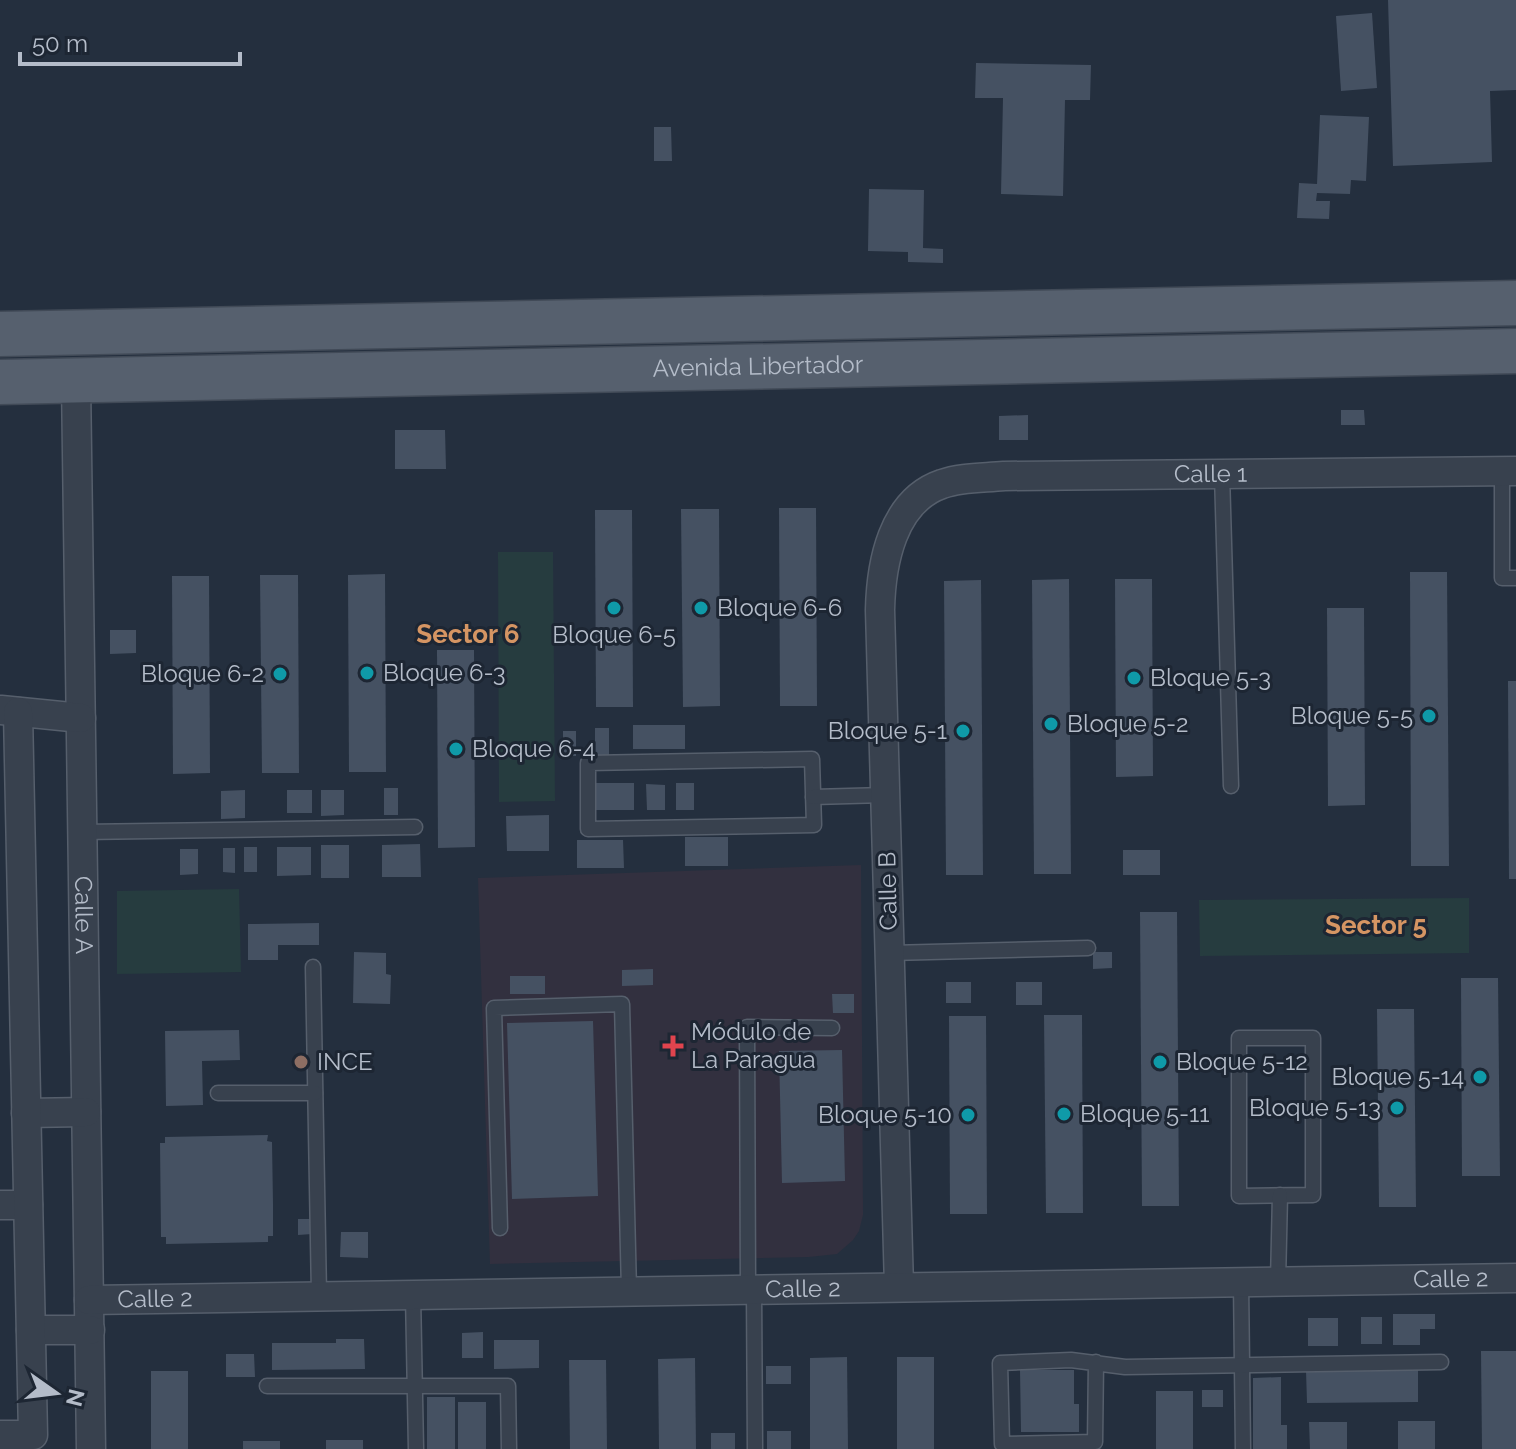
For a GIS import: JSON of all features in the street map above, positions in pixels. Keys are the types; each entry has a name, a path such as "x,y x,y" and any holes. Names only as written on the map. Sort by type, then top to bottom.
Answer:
{"main road":[{"name":"Avenida Libertador","path":"0,334 1516,303"},
{"path":"75,332 76,381"},
{"name":"Avenida Libertador","path":"0,382 1516,351"}],"street":[{"name":"Calle A","path":"76,381 91,1449"},
{"name":"Calle 1","path":"913,503 927,490 957,480 1004,476 1509,471"},
{"name":"Calle B","path":"899,1287 880,588 892,536 913,503"},
{"path":"0,1435 33,1435 31,1330 14,1205 26,1113 12,962 9,711 81,718"},
{"path":"26,1113 86,1112"},
{"name":"Calle 2","path":"89,1300 1516,1278"},
{"path":"31,1330 90,1330"}],"lane":[{"path":"1509,471 1502,578 1516,578"},
{"path":"1222,474 1231,786"},
{"path":"812,759 813,797 814,825 588,829 588,763 812,759"},
{"path":"813,797 885,795"},
{"path":"82,832 415,827"},
{"path":"890,953 1088,948"},
{"path":"313,967 319,1295"},
{"path":"500,1228 494,1008 622,1004 629,1291"},
{"path":"755,1449 747,1027 832,1028"},
{"path":"1239,1038 1313,1038 1313,1195 1280,1195 1239,1196 1239,1038"},
{"path":"218,1093 315,1093"},
{"path":"1278,1282 1280,1195"},
{"path":"1241,1282 1243,1449"},
{"path":"413,1294 416,1449"},
{"path":"1096,1362 1095,1442 1002,1444 1000,1363 1071,1360 1096,1362 1125,1367 1441,1362"},
{"path":"267,1386 508,1386 509,1449"}],"shaded area":[{"name":"Módulo de La Paragua","path":"861,865 863,1215 853,1240 837,1254 809,1257 490,1264 478,878"}],"green space":[{"path":"498,552 553,552 555,801 499,802"},
{"path":"239,889 241,972 117,974 117,891"},
{"path":"1469,898 1469,953 1200,956 1199,900"}],"building":[{"path":"1388,0 1516,0 1516,90 1490,91 1492,162 1393,166"},
{"path":"1372,13 1377,88 1341,91 1336,16"},
{"path":"976,63 1091,65 1090,100 1065,100 1063,196 1001,194 1003,98 975,98"},
{"path":"1320,115 1369,117 1366,181 1351,180 1350,194 1317,193 1316,201 1330,201 1329,219 1297,218 1299,183 1317,184"},
{"path":"654,127 671,127 672,161 654,161"},
{"path":"869,189 924,190 923,248 943,249 943,263 908,262 908,252 868,251"},
{"path":"1341,410 1364,410 1365,425 1341,425"},
{"path":"1028,415 1028,440 999,440 999,416"},
{"path":"395,430 445,430 446,469 395,469"},
{"path":"779,508 816,508 817,706 780,706"},
{"name":"Bloque 6-6","path":"681,509 719,509 720,706 683,707"},
{"name":"Bloque 6-5","path":"595,510 632,510 633,707 596,707"},
{"name":"Bloque 5-5","path":"1410,572 1447,572 1449,866 1411,866"},
{"name":"Bloque 6-3","path":"385,574 386,772 349,772 348,575"},
{"name":"Bloque 6-2","path":"260,575 298,575 299,773 262,773"},
{"path":"172,576 209,576 210,773 173,774"},
{"name":"Bloque 5-2","path":"1069,579 1071,874 1034,874 1032,580"},
{"name":"Bloque 5-3","path":"1115,579 1152,579 1153,776 1116,777"},
{"name":"Bloque 5-1","path":"981,580 983,875 946,875 944,581"},
{"path":"1327,608 1364,608 1365,805 1328,806"},
{"path":"110,630 136,630 136,653 110,654"},
{"name":"Bloque 6-4","path":"437,650 474,650 475,847 438,848"},
{"path":"1508,681 1516,681 1516,879 1509,879"},
{"path":"633,725 685,725 685,749 633,749"},
{"path":"595,728 609,728 609,755 595,755"},
{"path":"563,731 576,731 576,756 563,756"},
{"path":"591,783 634,783 634,810 592,810"},
{"path":"676,783 694,783 694,810 676,810"},
{"path":"646,784 665,785 665,810 647,810"},
{"path":"384,788 398,788 398,815 384,815"},
{"path":"245,790 245,818 221,819 221,791"},
{"path":"287,790 312,790 312,813 287,813"},
{"path":"321,790 344,790 344,815 321,816"},
{"path":"549,815 549,851 507,851 506,816"},
{"path":"685,837 728,837 728,866 685,866"},
{"path":"577,840 623,840 624,868 577,868"},
{"path":"420,844 421,877 382,877 382,845"},
{"path":"321,845 349,845 349,878 321,878"},
{"path":"244,847 257,847 257,872 244,872"},
{"path":"277,847 311,847 311,875 277,876"},
{"path":"223,848 235,848 235,873 223,872"},
{"path":"180,849 198,849 198,874 180,875"},
{"path":"1123,850 1160,850 1160,875 1123,875"},
{"name":"Bloque 5-12","path":"1140,912 1177,912 1179,1206 1142,1206"},
{"path":"319,923 319,945 278,945 278,960 248,960 248,924"},
{"path":"354,952 386,953 386,974 391,975 390,1004 353,1003"},
{"path":"1093,952 1112,952 1112,968 1093,969"},
{"path":"653,969 653,985 622,986 622,970"},
{"path":"510,976 545,976 545,994 510,994"},
{"name":"Bloque 5-14","path":"1461,978 1498,978 1500,1176 1462,1176"},
{"path":"946,982 971,982 971,1003 946,1003"},
{"path":"1016,982 1042,982 1042,1005 1016,1005"},
{"path":"832,994 854,994 854,1013 833,1013"},
{"name":"Bloque 5-13","path":"1377,1009 1414,1009 1416,1207 1379,1207"},
{"name":"Bloque 5-11","path":"1044,1015 1082,1015 1083,1213 1046,1213"},
{"name":"Bloque 5-10","path":"949,1016 986,1016 987,1214 950,1214"},
{"path":"593,1021 598,1196 512,1199 507,1023"},
{"path":"239,1030 240,1060 202,1061 203,1105 166,1106 165,1031"},
{"path":"842,1050 845,1181 782,1183 779,1051"},
{"path":"268,1135 267,1141 272,1142 273,1236 268,1236 268,1242 166,1244 166,1237 161,1237 160,1143 165,1143 165,1137"},
{"path":"298,1219 312,1219 312,1234 298,1235"},
{"path":"341,1232 368,1232 368,1258 340,1257"},
{"path":"1393,1314 1435,1314 1435,1329 1420,1329 1420,1345 1393,1345"},
{"path":"1361,1317 1382,1317 1382,1344 1361,1344"},
{"path":"1308,1318 1338,1318 1338,1346 1308,1346"},
{"path":"483,1332 483,1358 462,1358 462,1333"},
{"path":"336,1339 364,1339 365,1369 272,1370 272,1343 336,1343"},
{"path":"494,1340 539,1340 539,1368 494,1369"},
{"path":"1481,1351 1516,1351 1516,1449 1482,1449"},
{"path":"226,1354 254,1354 255,1377 226,1377"},
{"path":"847,1357 848,1449 810,1449 810,1358"},
{"path":"897,1357 934,1357 934,1449 897,1449"},
{"path":"695,1358 696,1449 659,1449 658,1359"},
{"path":"569,1360 606,1360 607,1449 570,1449"},
{"path":"766,1366 791,1366 791,1384 766,1384"},
{"path":"1418,1369 1418,1402 1307,1403 1306,1370"},
{"path":"1020,1370 1074,1370 1074,1404 1079,1404 1079,1432 1021,1432"},
{"path":"151,1371 188,1371 188,1449 151,1449"},
{"path":"1281,1377 1281,1425 1287,1425 1287,1449 1253,1449 1253,1378"},
{"path":"1202,1390 1223,1390 1223,1407 1202,1407"},
{"path":"1156,1391 1193,1391 1193,1449 1156,1449"},
{"path":"427,1397 455,1397 455,1449 427,1449"},
{"path":"458,1402 486,1402 486,1449 458,1449"},
{"path":"1398,1421 1435,1421 1435,1449 1398,1449"},
{"path":"1309,1422 1347,1422 1347,1449 1310,1449"},
{"path":"767,1431 791,1431 791,1449 767,1449"},
{"path":"711,1433 735,1433 735,1449 711,1449"},
{"path":"326,1440 363,1440 363,1449 326,1449"},
{"path":"243,1441 280,1441 280,1449 243,1449"}],"place":[{"name":"Bloque 6-5","path":"614,608"},
{"name":"Bloque 6-6","path":"701,608"},
{"name":"Bloque 6-3","path":"367,673"},
{"name":"Bloque 6-2","path":"280,674"},
{"name":"Bloque 5-3","path":"1134,678"},
{"name":"Bloque 5-5","path":"1429,716"},
{"name":"Bloque 5-2","path":"1051,724"},
{"name":"Bloque 5-1","path":"963,731"},
{"name":"Bloque 6-4","path":"456,749"},
{"name":"Módulo de La Paragua","path":"673,1046"},
{"name":"INCE","path":"301,1062"},
{"name":"Bloque 5-12","path":"1160,1062"},
{"name":"Bloque 5-14","path":"1480,1077"},
{"name":"Bloque 5-13","path":"1397,1108"},
{"name":"Bloque 5-11","path":"1064,1114"},
{"name":"Bloque 5-10","path":"968,1115"}],"district":[{"name":"Sector 6","path":"468,634"},
{"name":"Sector 5","path":"1376,925"}]}
